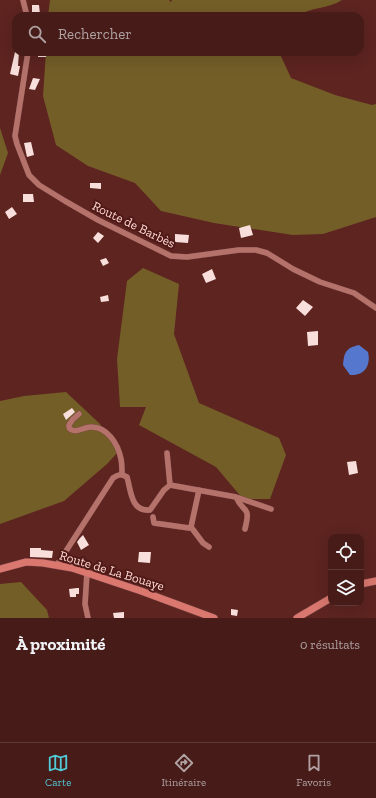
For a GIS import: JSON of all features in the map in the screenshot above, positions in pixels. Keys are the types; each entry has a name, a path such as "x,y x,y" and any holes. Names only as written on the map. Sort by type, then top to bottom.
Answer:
{"main road":[{"name":"Route de La Bouaye","path":"0,569 26,562 43,562 72,568 214,618"},
{"path":"364,583 376,581"},
{"path":"297,618 328,600"}],"street":[{"path":"24,0 26,12"},
{"name":"Route de Barbès","path":"27,56 15,136 29,175 39,184 65,202 98,220 171,256 187,257 239,250 267,253 293,270 320,282 354,293 376,308"},
{"path":"80,414 69,425 70,429 75,431 91,427 101,429 111,436 121,459 122,474"},
{"path":"167,453 170,485"},
{"path":"122,474 127,477 135,505 139,509 150,510 164,490 170,485 236,497 271,509"},
{"path":"57,565 114,478 122,474"},
{"path":"199,490 192,528 203,544 209,547"},
{"path":"236,497 239,505 247,510 248,513 245,529"},
{"path":"153,517 154,523 192,528"},
{"path":"87,573 85,604 88,618"}],"shaded area":[{"path":"50,0 169,0 171,2 172,0 342,0 331,5 305,12 48,12"},
{"path":"46,56 281,56 291,78 335,95 372,105 376,104 376,217 323,234 293,235 214,223 161,211 135,183 88,166 56,145 43,96"},
{"path":"0,128 8,153 0,175"},
{"path":"143,268 179,284 174,334 199,403 279,438 286,455 270,499 243,499 216,467 139,425 146,407 120,407 117,359 127,281"},
{"path":"66,392 100,424 118,452 107,464 64,501 0,524 0,401 24,396"},
{"path":"21,582 47,610 49,618 0,618 0,584"}],"water":[{"path":"359,345 368,352 368,365 360,374 350,375 343,365 344,357 348,349"}],"building":[{"path":"32,5 39,5 40,12 32,12"},
{"path":"14,56 19,56 18,66 20,66 18,76 10,74"},
{"path":"33,78 40,79 35,90 29,89"},
{"path":"31,142 34,155 27,157 24,143"},
{"path":"90,183 101,183 101,189 90,188"},
{"path":"23,194 33,194 34,202 23,202"},
{"path":"12,207 17,214 9,219 5,212"},
{"path":"250,225 253,235 241,238 239,228"},
{"path":"98,232 104,236 98,243 93,238"},
{"path":"175,234 189,235 188,243 175,242"},
{"path":"106,258 109,263 103,266 100,260"},
{"path":"212,269 216,279 206,283 202,274"},
{"path":"108,295 109,301 101,302 100,297"},
{"path":"303,300 313,307 305,316 296,308"},
{"path":"318,331 318,345 308,346 307,332"},
{"path":"72,408 75,412 66,420 63,414"},
{"path":"356,461 358,473 349,475 347,462"},
{"path":"83,535 89,545 81,550 77,542"},
{"path":"30,548 41,548 41,550 53,551 52,558 30,557"},
{"path":"139,552 151,552 150,563 138,562"},
{"path":"79,588 79,594 76,594 76,597 70,597 69,589"},
{"path":"231,609 238,610 237,616 231,615"},
{"path":"124,612 124,618 114,618 113,613"}]}
